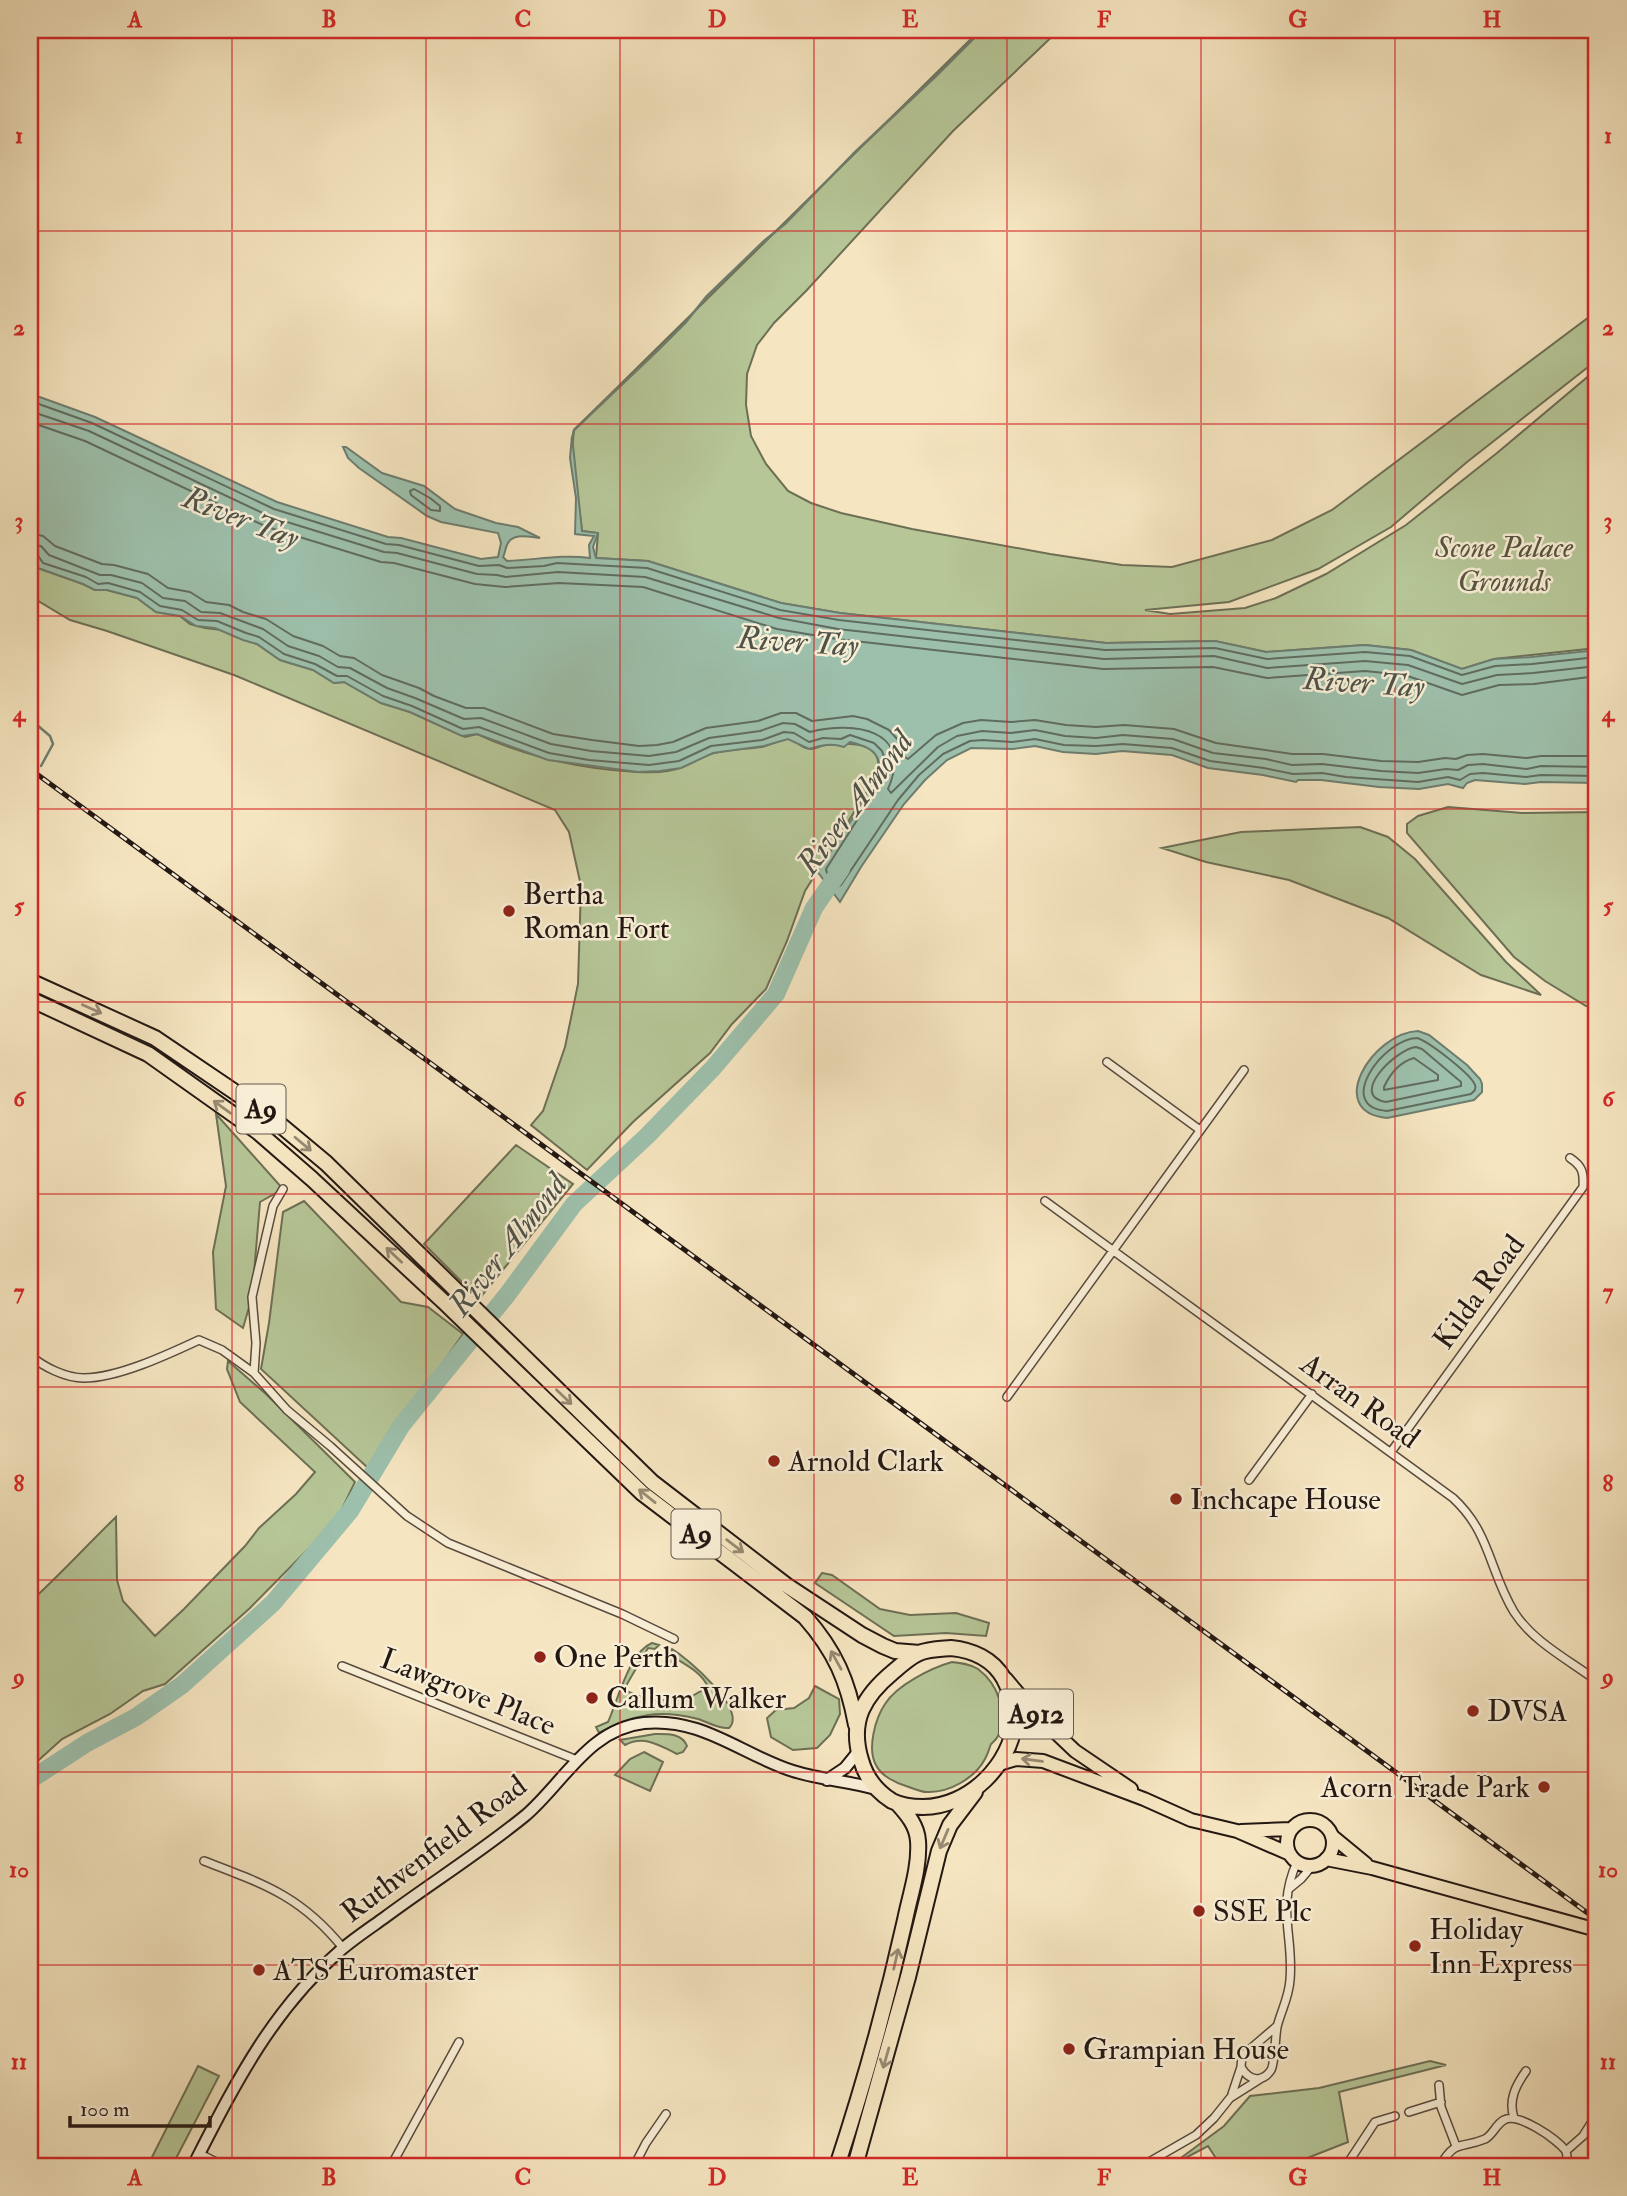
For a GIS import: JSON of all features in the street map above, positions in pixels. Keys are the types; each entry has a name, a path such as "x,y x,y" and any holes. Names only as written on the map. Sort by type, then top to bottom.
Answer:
{"highway":[{"name":"A9","path":"30,981 155,1038 266,1113 326,1163 652,1482 786,1586 883,1646 906,1653 920,1653"},
{"name":"A9","path":"30,999 148,1054 258,1132 312,1178 444,1301 642,1493 805,1617 822,1637 839,1665 851,1696 856,1725"},
{"path":"837,2166 894,1968 915,1874 918,1842 917,1832 908,1815 898,1804 876,1789 863,1769 858,1752 856,1725 866,1699 899,1667 920,1653 961,1649 978,1654 1001,1674 1013,1700 1016,1716 1011,1740 999,1764 950,1825 939,1851 908,1977 855,2166"},
{"path":"898,1804 913,1807 939,1806 965,1795 982,1782"}],"main road":[{"name":"A912","path":"1001,1674 1034,1712 1075,1751 1144,1799"},
{"name":"A912","path":"999,1764 1016,1759 1043,1761 1144,1799 1191,1820 1237,1831 1312,1866"},
{"name":"A912","path":"1237,1831 1291,1829 1301,1821 1313,1819 1324,1824 1332,1836 1372,1868"},
{"path":"1291,1829 1286,1841 1293,1858"},
{"path":"1312,1866 1326,1859 1332,1849 1332,1836"},
{"name":"A912","path":"1326,1859 1372,1868 1597,1930"}],"street":[{"path":"1107,1062 1200,1130"},
{"path":"1007,1397 1244,1070"},
{"name":"Kilda Road","path":"1391,1452 1583,1187 1584,1172 1578,1163 1570,1158"},
{"path":"254,1373 256,1343 252,1297 273,1206 283,1189"},
{"name":"Arran Road","path":"1045,1201 1453,1498 1479,1529 1505,1593 1521,1622 1538,1639 1597,1681"},
{"path":"30,1355 58,1372 84,1378 125,1371 199,1340 222,1350 254,1373 287,1410 407,1517 459,1548 622,1614 674,1639"},
{"path":"1249,1480 1312,1394"},
{"name":"Lawgrove Place","path":"342,1666 577,1760"},
{"name":"Ruthvenfield Road","path":"193,2166 265,2034 310,1979 343,1948 503,1833 553,1788 599,1740 621,1729 642,1723 672,1722 715,1735 790,1770 876,1789"},
{"path":"827,1780 845,1768 858,1752"},
{"path":"1143,2166 1196,2135 1209,2124 1230,2098 1272,2069 1277,2026 1287,1999 1290,1979 1285,1911 1293,1858"},
{"path":"204,1861 287,1896 312,1914 343,1948"},
{"path":"1290,1888 1312,1866"},
{"path":"1230,2098 1245,2051 1277,2026"},
{"path":"391,2166 459,2042"},
{"path":"1254,2046 1265,2048 1273,2057"},
{"path":"1241,2067 1250,2077 1261,2078"},
{"path":"1514,2118 1511,2110 1513,2096 1526,2071"},
{"path":"1439,2085 1448,2129 1457,2146"},
{"path":"1409,2112 1441,2102"},
{"path":"634,2166 666,2114"},
{"path":"1566,2151 1583,2136 1597,2114"},
{"path":"1346,2166 1375,2123 1395,2116"},
{"path":"1440,2166 1450,2151 1457,2146 1488,2138 1506,2118 1514,2118 1553,2139 1566,2151 1565,2166"},
{"path":"200,2154 224,2166"}],"green space":[{"name":"Scone Palace Grounds","path":"980,30 1059,30 953,131 774,323 757,345 747,374 746,405 751,436 766,464 788,491 811,503 841,513 912,529 1122,565 1172,567 1272,540 1332,510 1597,311 1597,360 1467,462 1391,527 1318,569 1229,602 1145,610 1170,614 1245,608 1276,598 1326,574 1406,525 1597,369 1597,648 1494,659 1462,669 1411,650 1365,645 1266,652 1215,641 1106,643 840,613 781,603 648,561 596,558 598,533 582,531 572,451 574,430"},
{"path":"30,559 40,569 95,590 107,590 137,598 156,612 180,616 190,624 222,630 257,644 280,660 313,670 334,683 344,682 381,703 410,712 465,737 477,734 555,761 616,770 662,772 680,768 714,753 762,747 788,739 808,749 836,744 866,747 873,751 878,767 874,780 805,891 766,989 732,1024 710,1053 633,1122 587,1170 531,1125 543,1111 565,1047 578,984 581,886 569,832 555,810 234,675 70,620 30,596"},
{"path":"1448,807 1522,813 1597,812 1597,1007 1586,1006 1545,981 1514,957 1407,833 1407,824 1418,816"},
{"path":"1360,827 1388,837 1415,859 1506,962 1541,995 1481,975 1388,918 1289,880 1206,862 1162,848 1241,832"},
{"path":"216,1114 283,1189 260,1202 252,1297 243,1328 216,1309 213,1252 226,1186"},
{"path":"516,1145 573,1184 479,1299 424,1244"},
{"path":"304,1201 401,1302 428,1307 463,1334 368,1468 261,1369 283,1212"},
{"path":"228,1361 266,1394 355,1482 339,1515 250,1608 165,1684 143,1691 110,1714 62,1739 30,1768 30,1602 116,1517 117,1580 123,1601 155,1636 315,1472 240,1402 227,1369"},
{"path":"822,1573 832,1575 880,1609 910,1615 956,1613 989,1623 986,1636 946,1633 894,1636 815,1583"},
{"path":"652,1643 659,1645 655,1649 648,1648 627,1684 626,1691 650,1700 685,1700 708,1687 690,1667 675,1658 671,1662 666,1656 672,1649 702,1673 723,1697 733,1720 729,1728 684,1716 659,1714 624,1721 599,1733 596,1727 608,1722 631,1666 644,1648"},
{"path":"952,1662 975,1667 996,1690 1002,1718 998,1736 991,1744 981,1766 952,1787 927,1792 893,1781 878,1769 873,1758 873,1734 881,1710 890,1697 906,1684 934,1668"},
{"path":"815,1686 839,1699 840,1714 830,1735 817,1748 793,1750 771,1737 767,1718 776,1710 794,1708 809,1698"},
{"path":"655,1734 678,1736 687,1746 683,1752 677,1754 651,1742 639,1741 625,1745 620,1740"},
{"path":"644,1752 663,1762 650,1791 615,1775 630,1759"},
{"path":"1430,2061 1446,2065 1339,2092 1348,2142 1287,2166 1221,2166 1208,2146 1170,2166 1224,2126 1250,2096 1319,2088"},
{"path":"198,2066 219,2076 172,2166 165,2166 151,2159"}],"water":[{"name":"River Tay","path":"30,396 37,396 95,417 277,502 388,537 481,559 498,557 501,543 498,533 441,522 427,516 359,468 348,458 343,447 382,473 424,486 455,509 496,523 518,527 540,538 513,538 509,541 503,557 507,561 559,557 590,558 589,545 594,536 575,534 576,498 570,458 572,436 582,531 598,533 593,547 596,558 648,561 781,603 840,613 1106,643 1215,641 1266,652 1365,645 1411,650 1462,669 1494,659 1597,650 1597,783 1525,784 1475,780 1463,788 1448,784 1419,789 1379,787 1321,780 1296,782 1208,768 1172,755 1122,751 1096,754 1063,752 1035,746 1013,749 971,748 947,760 904,804 840,902 817,871 872,785 879,763 878,758 868,748 850,742 844,747 826,745 809,749 788,739 764,746 713,753 681,768 638,772 548,760 477,734 462,736 410,712 381,703 344,682 334,683 313,670 280,660 257,644 215,628 196,626 180,616 156,612 137,598 107,590 95,590 38,568 30,559"},
{"path":"1418,1031 1429,1035 1467,1065 1480,1079 1482,1092 1474,1100 1387,1118 1368,1113 1359,1102 1357,1088 1371,1058 1401,1035"}],"waterway":[{"path":"572,439 574,430 686,322 706,297 786,223 853,154 982,30"},
{"path":"30,719 50,736 53,744 41,766"},
{"name":"River Almond","path":"30,1780 87,1743 136,1717 182,1685 273,1603 350,1511 401,1426 507,1295 574,1204 647,1136 713,1068 776,994 814,908 841,869"}],"railway":[{"path":"30,769 1597,1920"}],"place":[{"name":"Bertha Roman Fort","path":"509,911"},
{"name":"Arnold Clark","path":"774,1461"},
{"name":"Inchcape House","path":"1176,1499"},
{"name":"One Perth","path":"540,1657"},
{"name":"Callum Walker","path":"592,1698"},
{"name":"DVSA","path":"1473,1711"},
{"name":"Acorn Trade Park","path":"1544,1787"},
{"name":"SSE Plc","path":"1199,1911"},
{"name":"Holiday Inn Express","path":"1415,1946"},
{"name":"ATS Euromaster","path":"259,1970"},
{"name":"Grampian House","path":"1069,2049"}]}
